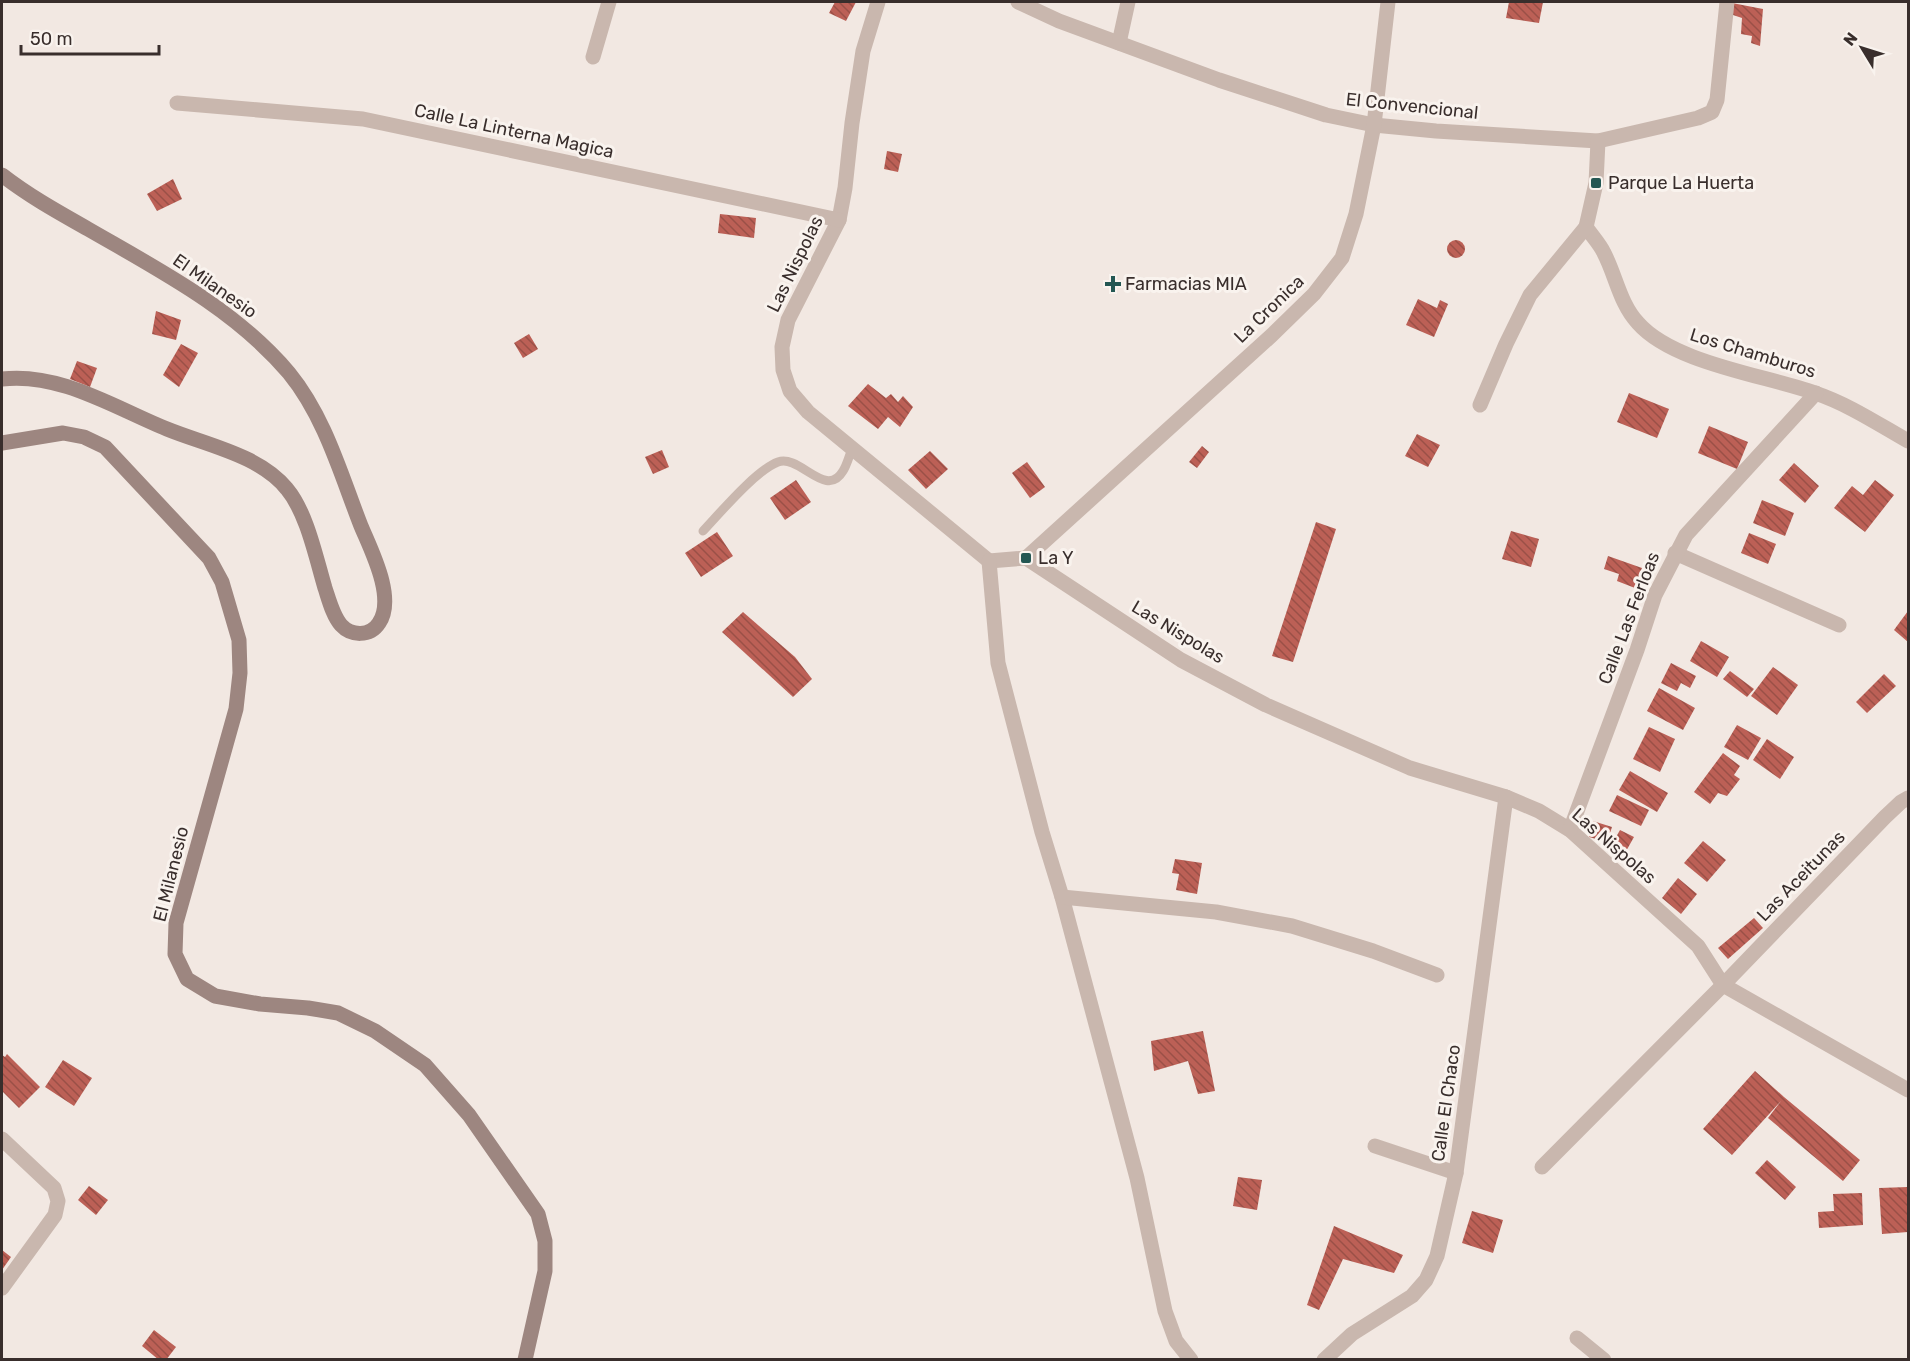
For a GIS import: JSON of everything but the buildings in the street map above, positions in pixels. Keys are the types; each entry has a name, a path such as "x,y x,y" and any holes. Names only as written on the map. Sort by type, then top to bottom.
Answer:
{"street":[{"path":"593,57 609,2"},
{"name":"Las Nispolas","path":"878,2 863,51 839,220 788,320 782,347 783,370 790,391 808,412 989,561"},
{"name":"El Convencional","path":"1018,2 1059,21 1219,80 1315,111 1374,125 1598,141 1698,118 1712,112 1717,100 1727,2"},
{"path":"1119,43 1128,2"},
{"name":"La Cronica","path":"1026,558 1272,335 1314,294 1342,258 1356,214 1374,125 1388,2"},
{"name":"Calle La Linterna Magica","path":"177,103 363,119 839,220"},
{"path":"1480,405 1530,295 1586,227 1596,183 1598,141"},
{"name":"El Milanesio","path":"2,175 26,194 172,277 244,327 290,374 319,420 381,574 386,602 379,623 366,633 352,633 339,623 298,503 285,485 252,460 167,430 82,392 47,382 17,377 2,379"},
{"name":"Los Chamburos","path":"1586,227 1604,252 1627,307 1638,324 1660,343 1710,363 1816,393 1863,415 1908,441"},
{"name":"Calle Las Ferloas","path":"1570,830 1655,595 1675,553 1686,535 1816,393"},
{"name":"El Milanesio","path":"2,443 63,433 84,437 105,447 209,558 222,582 239,640 240,673 236,709 176,923 175,954 187,979 215,996 338,1013 375,1030 425,1065 469,1115 538,1214 546,1241 545,1271 525,1359"},
{"path":"1675,553 1839,625"},
{"path":"1026,558 989,561 998,663 1137,1178 1165,1311 1176,1341 1191,1359"},
{"name":"Las Nispolas","path":"1026,558 1181,660 1266,705 1410,768 1506,797 1539,811 1570,830 1698,946 1723,984 1908,1090"},
{"name":"Calle El Chaco","path":"1324,1359 1353,1334 1403,1303 1419,1289 1426,1280 1437,1256 1456,1173 1506,797"},
{"name":"Las Aceitunas","path":"1542,1167 1885,817 1908,798"},
{"path":"1062,897 1216,912 1292,926 1373,951 1437,975"},
{"path":"2,1139 54,1188 58,1201 56,1215 2,1288"},
{"path":"1374,1146 1456,1173"},
{"path":"1577,1338 1604,1359"}],"lane":[{"path":"703,531 737,494 767,467 780,460 792,461 814,476 831,481 844,470 852,449"}],"place":[{"name":"Parque La Huerta","path":"1596,183"},
{"name":"Farmacias MIA","path":"1113,284"},
{"name":"La Y","path":"1026,558"}]}
